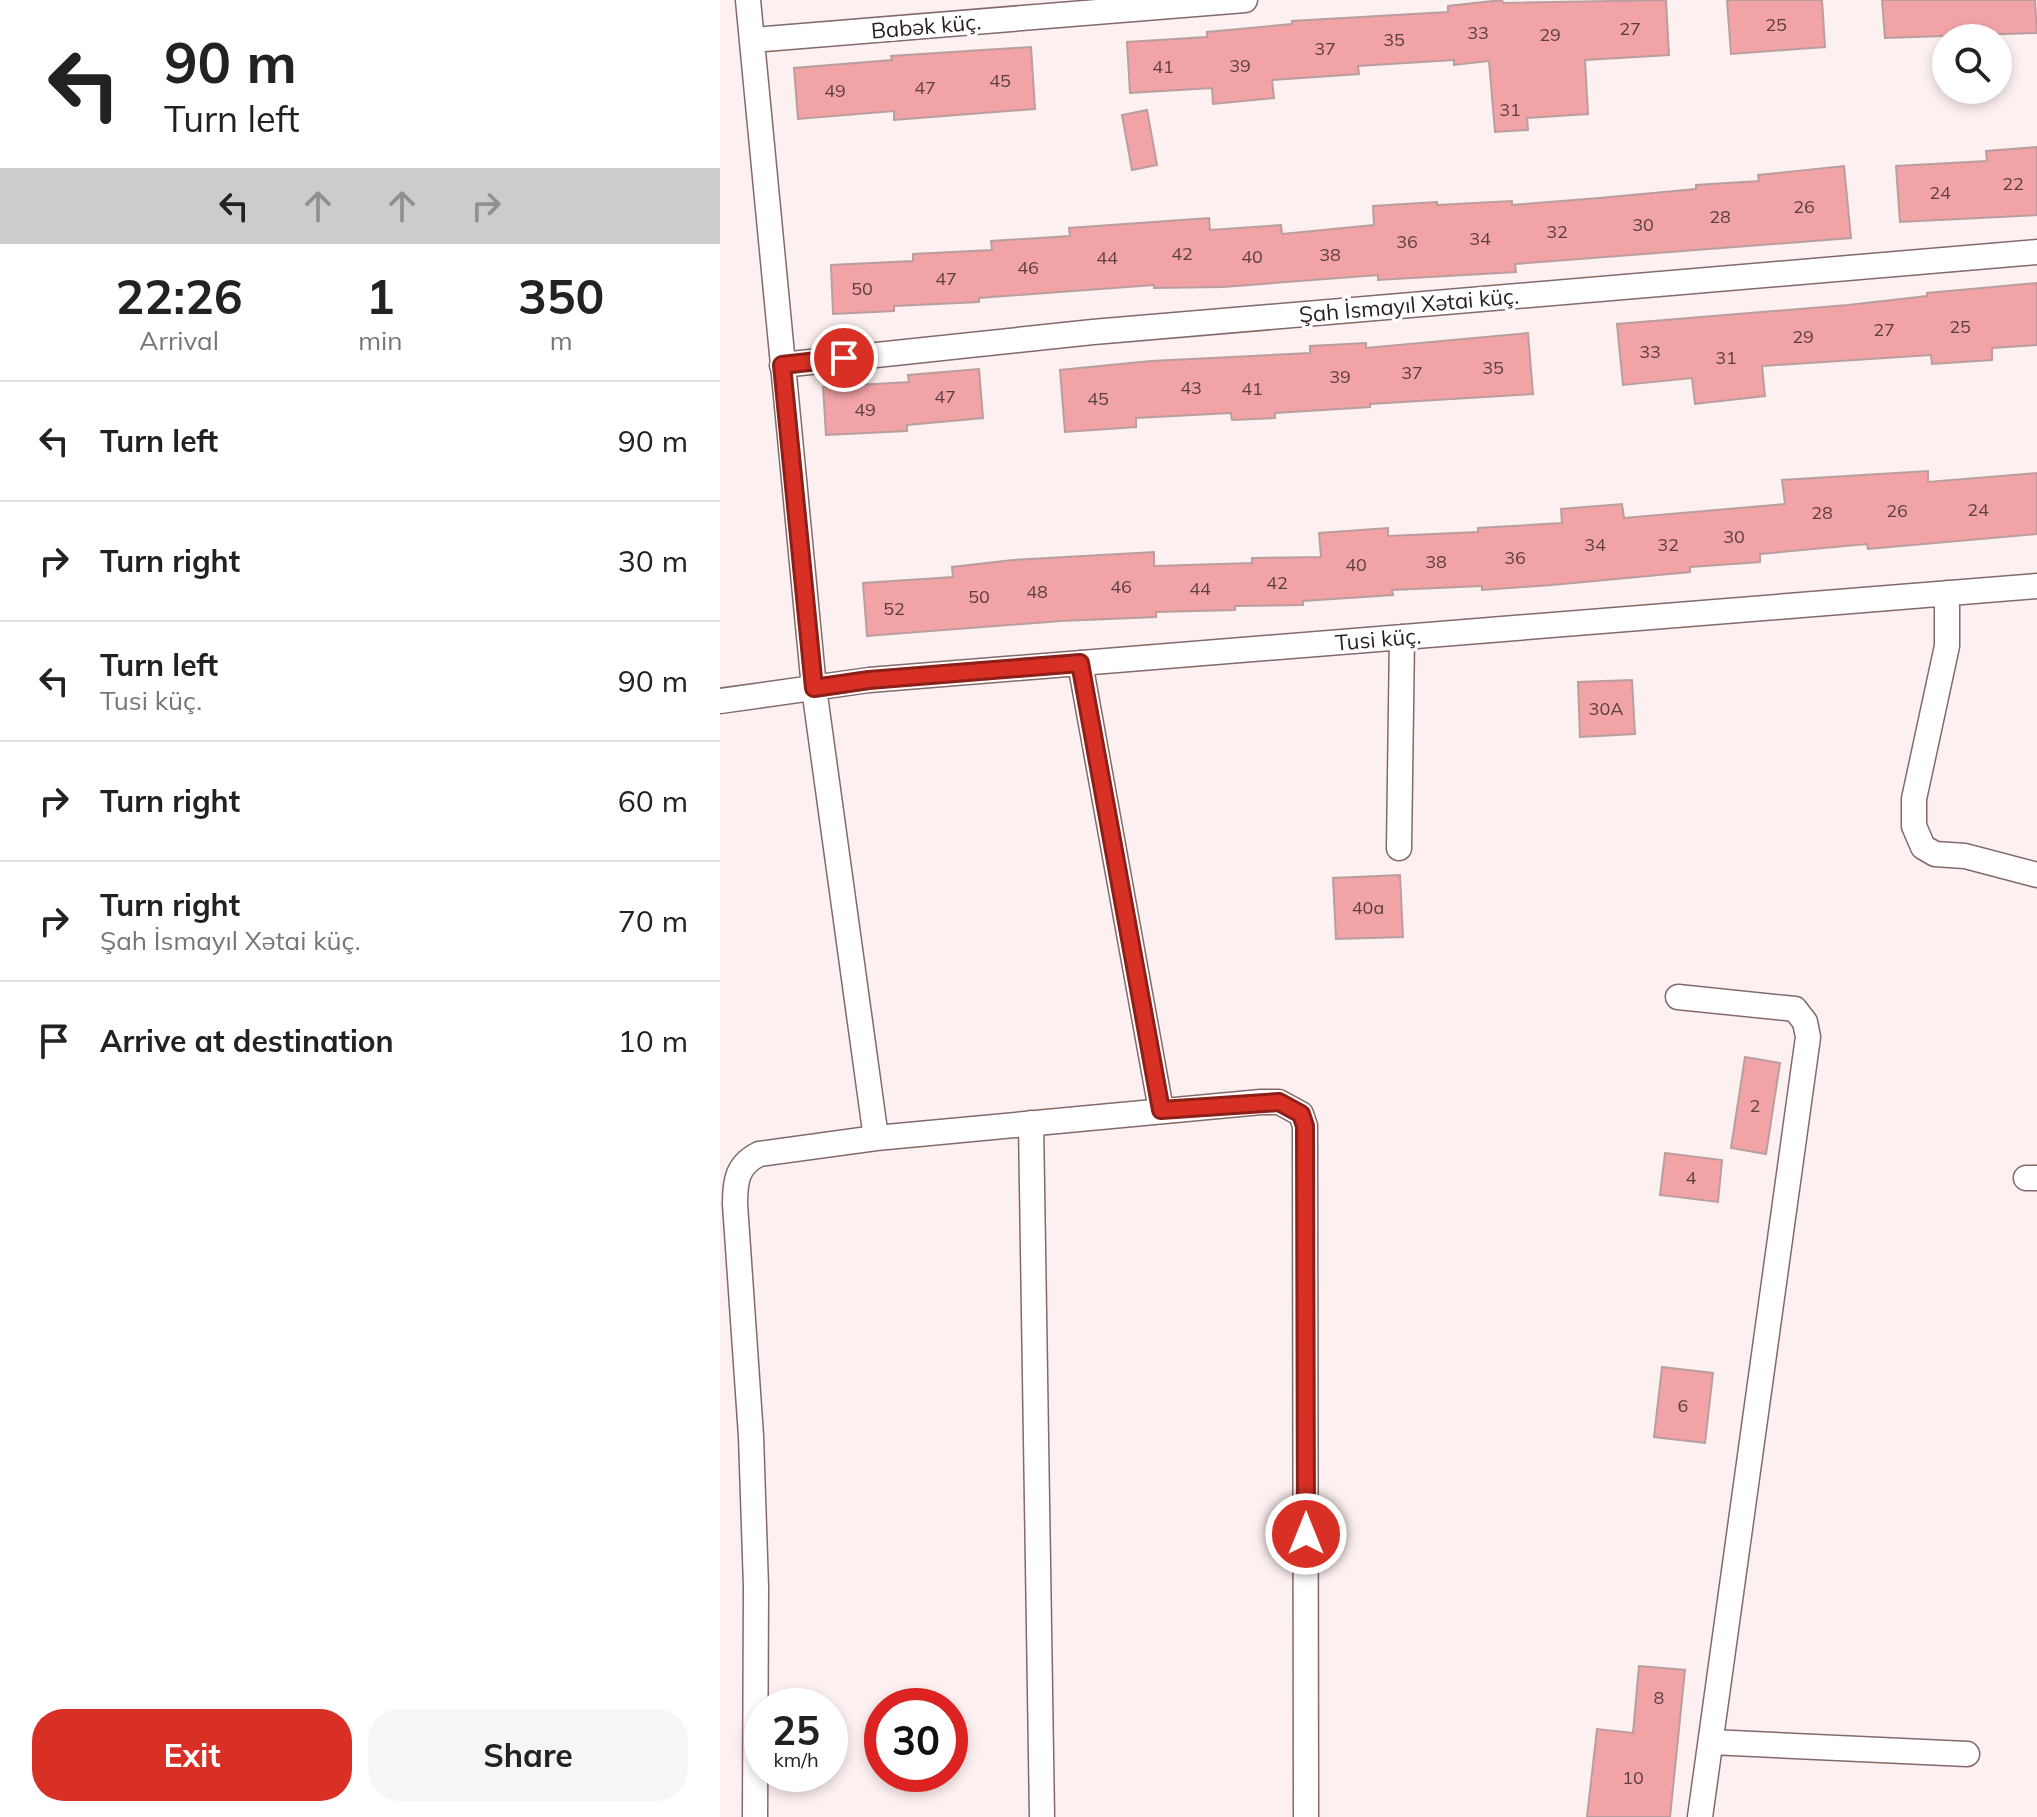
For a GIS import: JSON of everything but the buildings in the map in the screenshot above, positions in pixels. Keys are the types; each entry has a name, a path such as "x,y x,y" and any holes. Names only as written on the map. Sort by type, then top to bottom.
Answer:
{"street":[{"path":"748,0 814,688 876,1138"},
{"name":"Babək küç.","path":"752,40 1245,0"},
{"name":"Şah İsmayıl Xətai küç.","path":"782,365 1109,330 2037,252"},
{"name":"Tusi küç.","path":"720,701 869,680 2037,586"},
{"path":"1947,593 1947,646 1914,799 1914,826 1923,847 1935,854 1965,856 2037,875"},
{"path":"1399,848 1402,637"},
{"path":"1080,663 1161,1110"},
{"path":"1678,997 1795,1009 1805,1022 1808,1037 1700,1817"},
{"path":"755,1817 756,1587 751,1436 735,1179 745,1161 759,1154 876,1138 1161,1110 1279,1102 1301,1114 1305,1126 1306,1817"},
{"path":"1031,1123 1042,1817"},
{"path":"1711,1742 1967,1754"}],"route":[{"path":"844,358 782,365 814,688 869,680 1080,663 1161,1110 1279,1102 1301,1114 1305,1126 1306,1534"}]}
